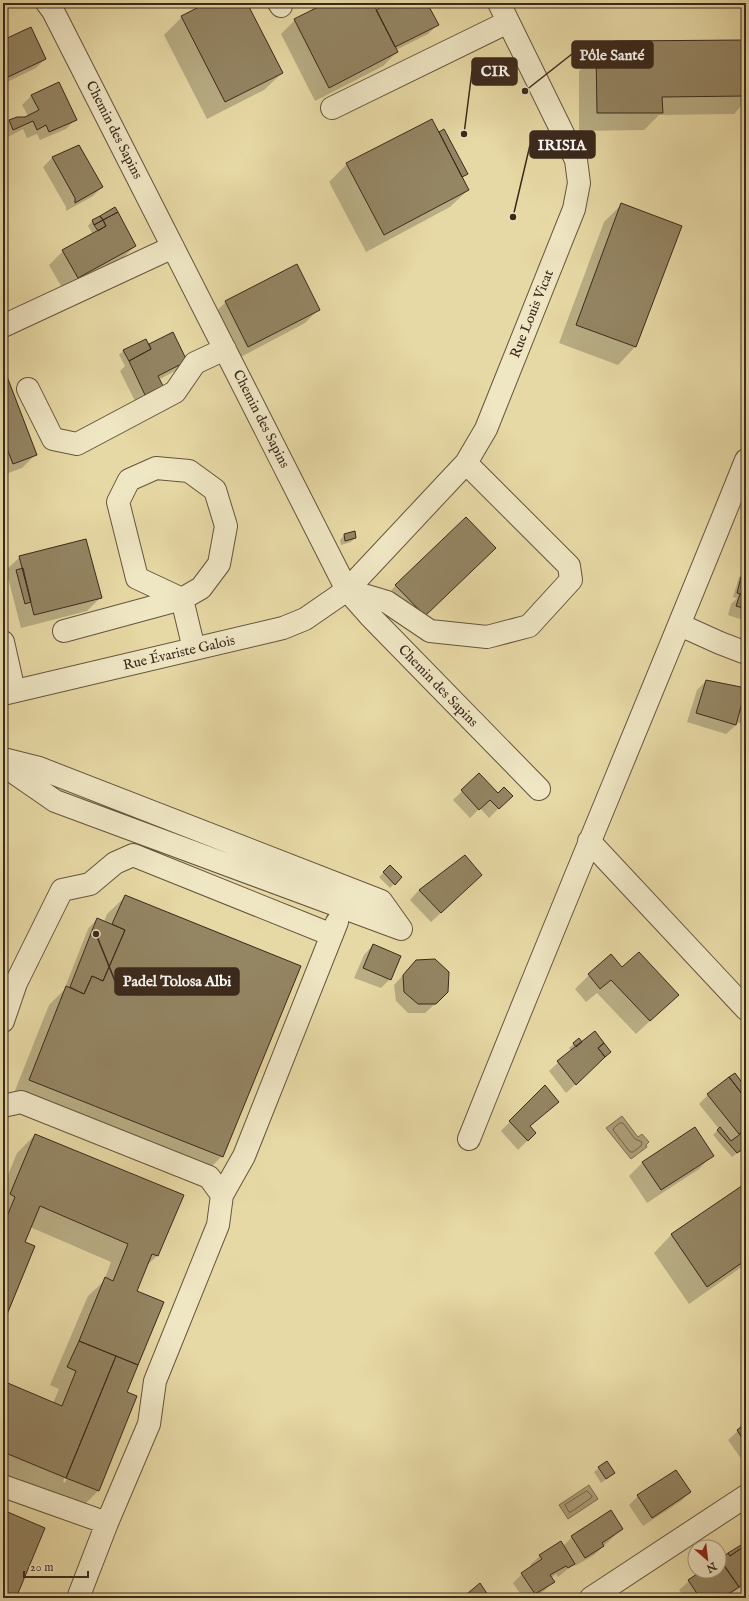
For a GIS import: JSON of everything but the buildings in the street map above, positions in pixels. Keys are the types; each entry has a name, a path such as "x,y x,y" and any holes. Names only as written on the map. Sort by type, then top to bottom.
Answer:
{"street":[{"name":"Chemin des Sapins","path":"47,3 53,11 347,590 370,616 539,789"},
{"name":"Rue Louis Vicat","path":"347,590 466,463 489,422 574,208 579,183 576,160 499,3"},
{"path":"332,108 508,22"},
{"path":"3,326 173,247"},
{"path":"28,389 53,439 77,444 175,392 196,363 225,349"},
{"path":"469,1139 589,841 680,625 746,460"},
{"path":"347,590 387,602 430,631 487,637 529,626 571,580 569,566 466,463"},
{"path":"64,631 182,599 200,588 219,564 226,526 215,490 189,471 156,468 129,480 118,502 137,578 182,599"},
{"name":"Rue Évariste Galois","path":"8,693 283,628 305,619 347,590"},
{"path":"182,599 194,649"},
{"path":"680,625 746,653"},
{"path":"4,649 8,693"},
{"path":"3,759 39,768 381,901 401,929 55,801 3,765"},
{"path":"589,841 746,1009"},
{"path":"3,1021 10,981 62,890 90,884 115,863 133,855 332,935"},
{"path":"78,1598 107,1522 149,1424 155,1381 218,1225 222,1196 244,1156 342,908"},
{"path":"3,1106 21,1102 209,1177 222,1196"},
{"path":"3,1486 107,1522"},
{"path":"591,1598 746,1496"}],"water":[{"path":"622,1116 638,1137 642,1134 649,1142 646,1145 647,1147 631,1159 606,1128"},
{"path":"589,1485 598,1499 568,1519 559,1505"}],"place":[{"name":"Pôle Santé","path":"525,91"},
{"name":"CIR","path":"464,134"},
{"name":"IRISIA","path":"513,217"},
{"name":"Padel Tolosa Albi","path":"96,934"}]}
